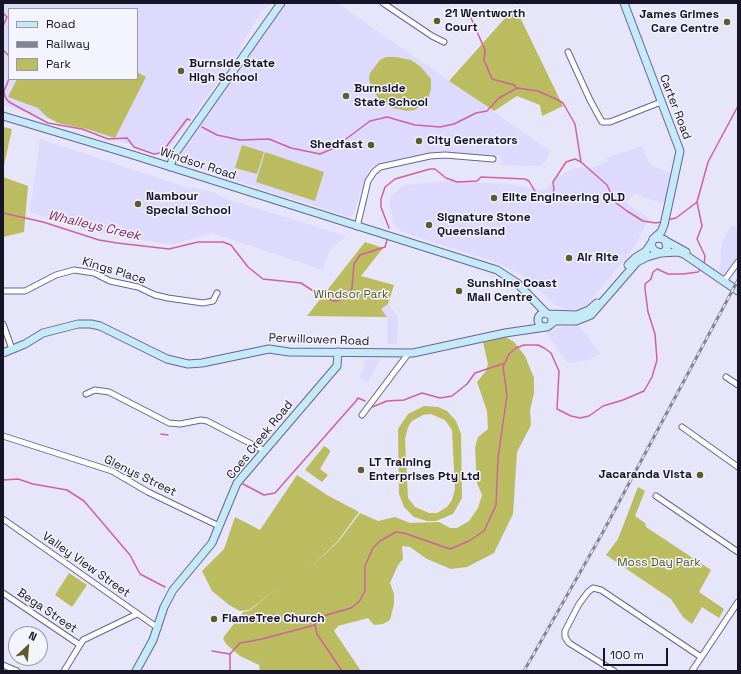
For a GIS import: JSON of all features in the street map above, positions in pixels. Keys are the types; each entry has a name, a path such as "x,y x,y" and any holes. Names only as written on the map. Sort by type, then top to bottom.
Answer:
{"street":[{"path":"170,167 174,155 281,3"},
{"path":"383,3 432,36 444,42"},
{"name":"Carter Road","path":"624,3 680,152 665,223 666,240"},
{"path":"568,52 602,122 610,122 661,102"},
{"name":"Windsor Road","path":"3,116 497,270 509,277 529,294"},
{"path":"357,226 368,181 374,172 380,167 430,156 445,155 493,159"},
{"path":"538,319 542,314 574,316 592,308 633,260 646,251 665,223"},
{"path":"652,241 661,238 666,240 738,292"},
{"path":"662,253 667,248 666,240"},
{"path":"652,241 652,249 662,253 677,252 693,259"},
{"name":"Perwillowen Road","path":"505,333 548,326 558,320 581,320 591,315 637,262 647,256 662,253"},
{"path":"724,281 738,262"},
{"name":"Kings Place","path":"3,291 25,291 56,275 74,270 94,273 110,281 138,287 155,295 168,298 203,303 213,301 217,293"},
{"path":"529,294 552,320 548,326 539,325 536,308 529,294"},
{"name":"Perwillowen Road","path":"3,353 49,331 78,324 91,324 107,329 167,359 184,364 202,363 269,349 289,352 408,354 505,333 529,326 538,319"},
{"path":"3,324 12,349"},
{"name":"Coes Creek Road","path":"136,671 158,628 164,608 173,590 208,549 236,483 336,366 338,352"},
{"path":"362,415 408,354"},
{"path":"726,377 738,385"},
{"path":"86,394 95,390 109,392 169,423 180,424 201,420 207,421 263,450"},
{"path":"682,427 738,467"},
{"name":"Glenys Street","path":"3,436 112,471 148,492 219,526"},
{"path":"656,496 738,552"},
{"name":"Valley View Street","path":"3,519 158,628"},
{"path":"614,671 570,643 565,637 565,631 579,604 588,592 594,588 601,590 701,657"},
{"name":"Bega Street","path":"3,593 80,645"},
{"path":"692,671 738,602"},
{"path":"64,671 83,640 137,614"},
{"path":"3,665 17,671"}],"shaded area":[{"name":"Burnside State High School","path":"3,3 273,3 262,11 241,45 241,50 167,151 160,154 3,105"},
{"name":"Burnside State School","path":"286,3 337,3 550,151 546,161 540,166 501,165 500,156 429,152 380,163 371,168 367,173 353,215 350,217 181,163 178,159 179,155"},
{"name":"Nambour Special School","path":"40,139 189,188 193,187 215,193 221,197 346,236 329,251 323,270 212,233 171,245 85,230 30,212"},
{"path":"642,146 650,165 673,174 665,204 645,198 636,193 626,203 649,218 635,246 588,304 582,309 570,310 556,306 521,274 490,260 402,232 394,225 389,201 393,194 404,185 450,181 506,184 544,190 558,176 575,168 595,167 608,161 607,158"},
{"path":"731,225 738,229 738,259 724,277 719,273 722,243"},
{"path":"388,304 398,317 397,344 387,344 387,317 381,309"},
{"path":"579,325 600,354 589,360 568,363 546,333 557,328"},
{"path":"366,359 381,359 367,383 360,378"}],"green space":[{"path":"515,7 563,106 542,116 540,105 517,96 494,111 449,81"},
{"path":"386,57 411,60 421,67 431,79 431,89 428,99 415,110 407,111 393,108 381,101 373,91 369,79 370,73 380,60"},
{"path":"138,73 146,77 115,138 87,129 58,123 47,117 38,108 8,97 16,80 138,80"},
{"path":"3,127 12,129 3,170"},
{"path":"242,145 264,152 257,174 235,168"},
{"path":"265,152 324,172 315,201 256,182"},
{"path":"3,177 28,186 24,232 3,237"},
{"name":"Windsor Park","path":"365,242 383,248 361,276 394,285 388,304 381,309 387,317 307,316"},
{"path":"506,337 514,342 525,356 534,378 534,393 530,410 531,425 517,452 513,514 494,553 467,567 451,569 427,559 410,547 402,546 403,559 398,565 390,583 394,594 394,604 390,620 383,624 374,625 368,618 338,626 334,631 361,671 260,671 259,665 240,656 226,644 223,638 243,612 249,611 278,588 307,571 339,541 360,513 378,521 395,517 410,523 439,522 450,528 457,528 469,521 478,508 482,495 477,483 475,448 478,437 488,429 487,411 477,382 486,371 488,364 483,342"},
{"path":"424,406 438,407 447,411 456,421 461,434 462,498 453,514 436,521 427,521 414,517 404,507 399,494 398,429 408,414","holes":["431,414 445,420 452,430 455,489 452,500 447,507 437,513 429,513 415,507 408,498 405,439 408,427 412,421 423,415"]},
{"path":"324,446 330,450 330,452 320,469 328,475 322,482 305,470"},
{"path":"297,475 327,495 359,512 338,541 307,571 278,588 249,610 240,611 229,605 212,591 202,571 224,549 235,517 260,530"},
{"name":"Moss Day Park","path":"638,487 645,491 635,516 645,523 646,527 711,570 699,592 724,609 719,618 702,607 692,624 683,617 671,599 606,555 618,539"},
{"path":"69,573 87,585 72,607 55,595"}],"waterway":[{"path":"468,11 485,50 484,60 492,79 514,85 517,88"},
{"path":"3,13 7,17 3,26"},
{"path":"3,50 8,55"},
{"path":"9,80 4,91 5,97 9,102 48,123 82,129 108,139 127,138 134,147 154,154 160,153 187,119 190,120"},
{"path":"202,127 217,135 240,140 269,139 291,148 320,154 334,148 370,121 387,117 415,125 440,127 454,124 476,113 487,111 499,98 517,88 538,91 563,103 575,124 581,162 607,185 615,202 643,221 656,223 661,222"},
{"path":"704,265 705,256 697,239 702,226 697,202 708,162 738,106"},
{"name":"Whalleys Creek","path":"389,228 381,207 381,199 385,187 395,179 430,169 435,169 446,178 457,182 477,181 481,177 525,179 529,181 537,195 549,200 554,190 553,182 566,162 575,159 581,162"},
{"path":"667,220 676,218 697,202"},
{"name":"Whalleys Creek","path":"3,213 43,222 99,240 117,243 169,249 198,242 223,242 231,245 248,267 263,279 301,283 321,296 334,301 340,300 349,294 352,288 354,264 360,255 385,247 387,240"},
{"path":"342,671 317,634 315,625 323,616 351,608 359,602 365,591 365,566 373,548 380,541 396,532 404,533 450,549 469,541 484,531 496,505 498,458 507,395 503,367 509,354 516,348 524,345 538,345 551,353 559,371 557,409 571,416 580,418 589,416 603,406 623,400 644,391 652,377 657,360 655,334 648,312 645,284 651,279 653,272 657,269 668,274 683,274 698,272 702,268"},
{"path":"372,407 387,401 404,400 422,393 440,398 452,396 467,384 475,373 505,363"},
{"path":"243,484 264,495 275,493 358,398 365,401"},
{"path":"161,434 168,435"},
{"path":"3,480 18,479 33,484 67,490 84,501 130,555 140,574 165,587"},
{"path":"230,671 230,654 240,643 262,639 315,625"},
{"path":"212,651 230,654"}],"railway":[{"path":"524,671 603,532 738,280"}],"place":[{"name":"21 Wentworth Court","path":"437,21"},
{"name":"James Grimes Care Centre","path":"727,22"},
{"name":"Burnside State High School","path":"181,71"},
{"name":"Burnside State School","path":"346,96"},
{"name":"City Generators","path":"419,141"},
{"name":"Shedfast","path":"371,145"},
{"name":"Elite Engineering QLD","path":"494,198"},
{"name":"Nambour Special School","path":"138,204"},
{"name":"Signature Stone Queensland","path":"429,225"},
{"name":"Air Rite","path":"569,258"},
{"name":"Sunshine Coast Mail Centre","path":"459,291"},
{"name":"LT Training Enterprises Pty Ltd","path":"361,470"},
{"name":"Jacaranda Vista","path":"700,475"},
{"name":"FlameTree Church","path":"214,619"}]}
